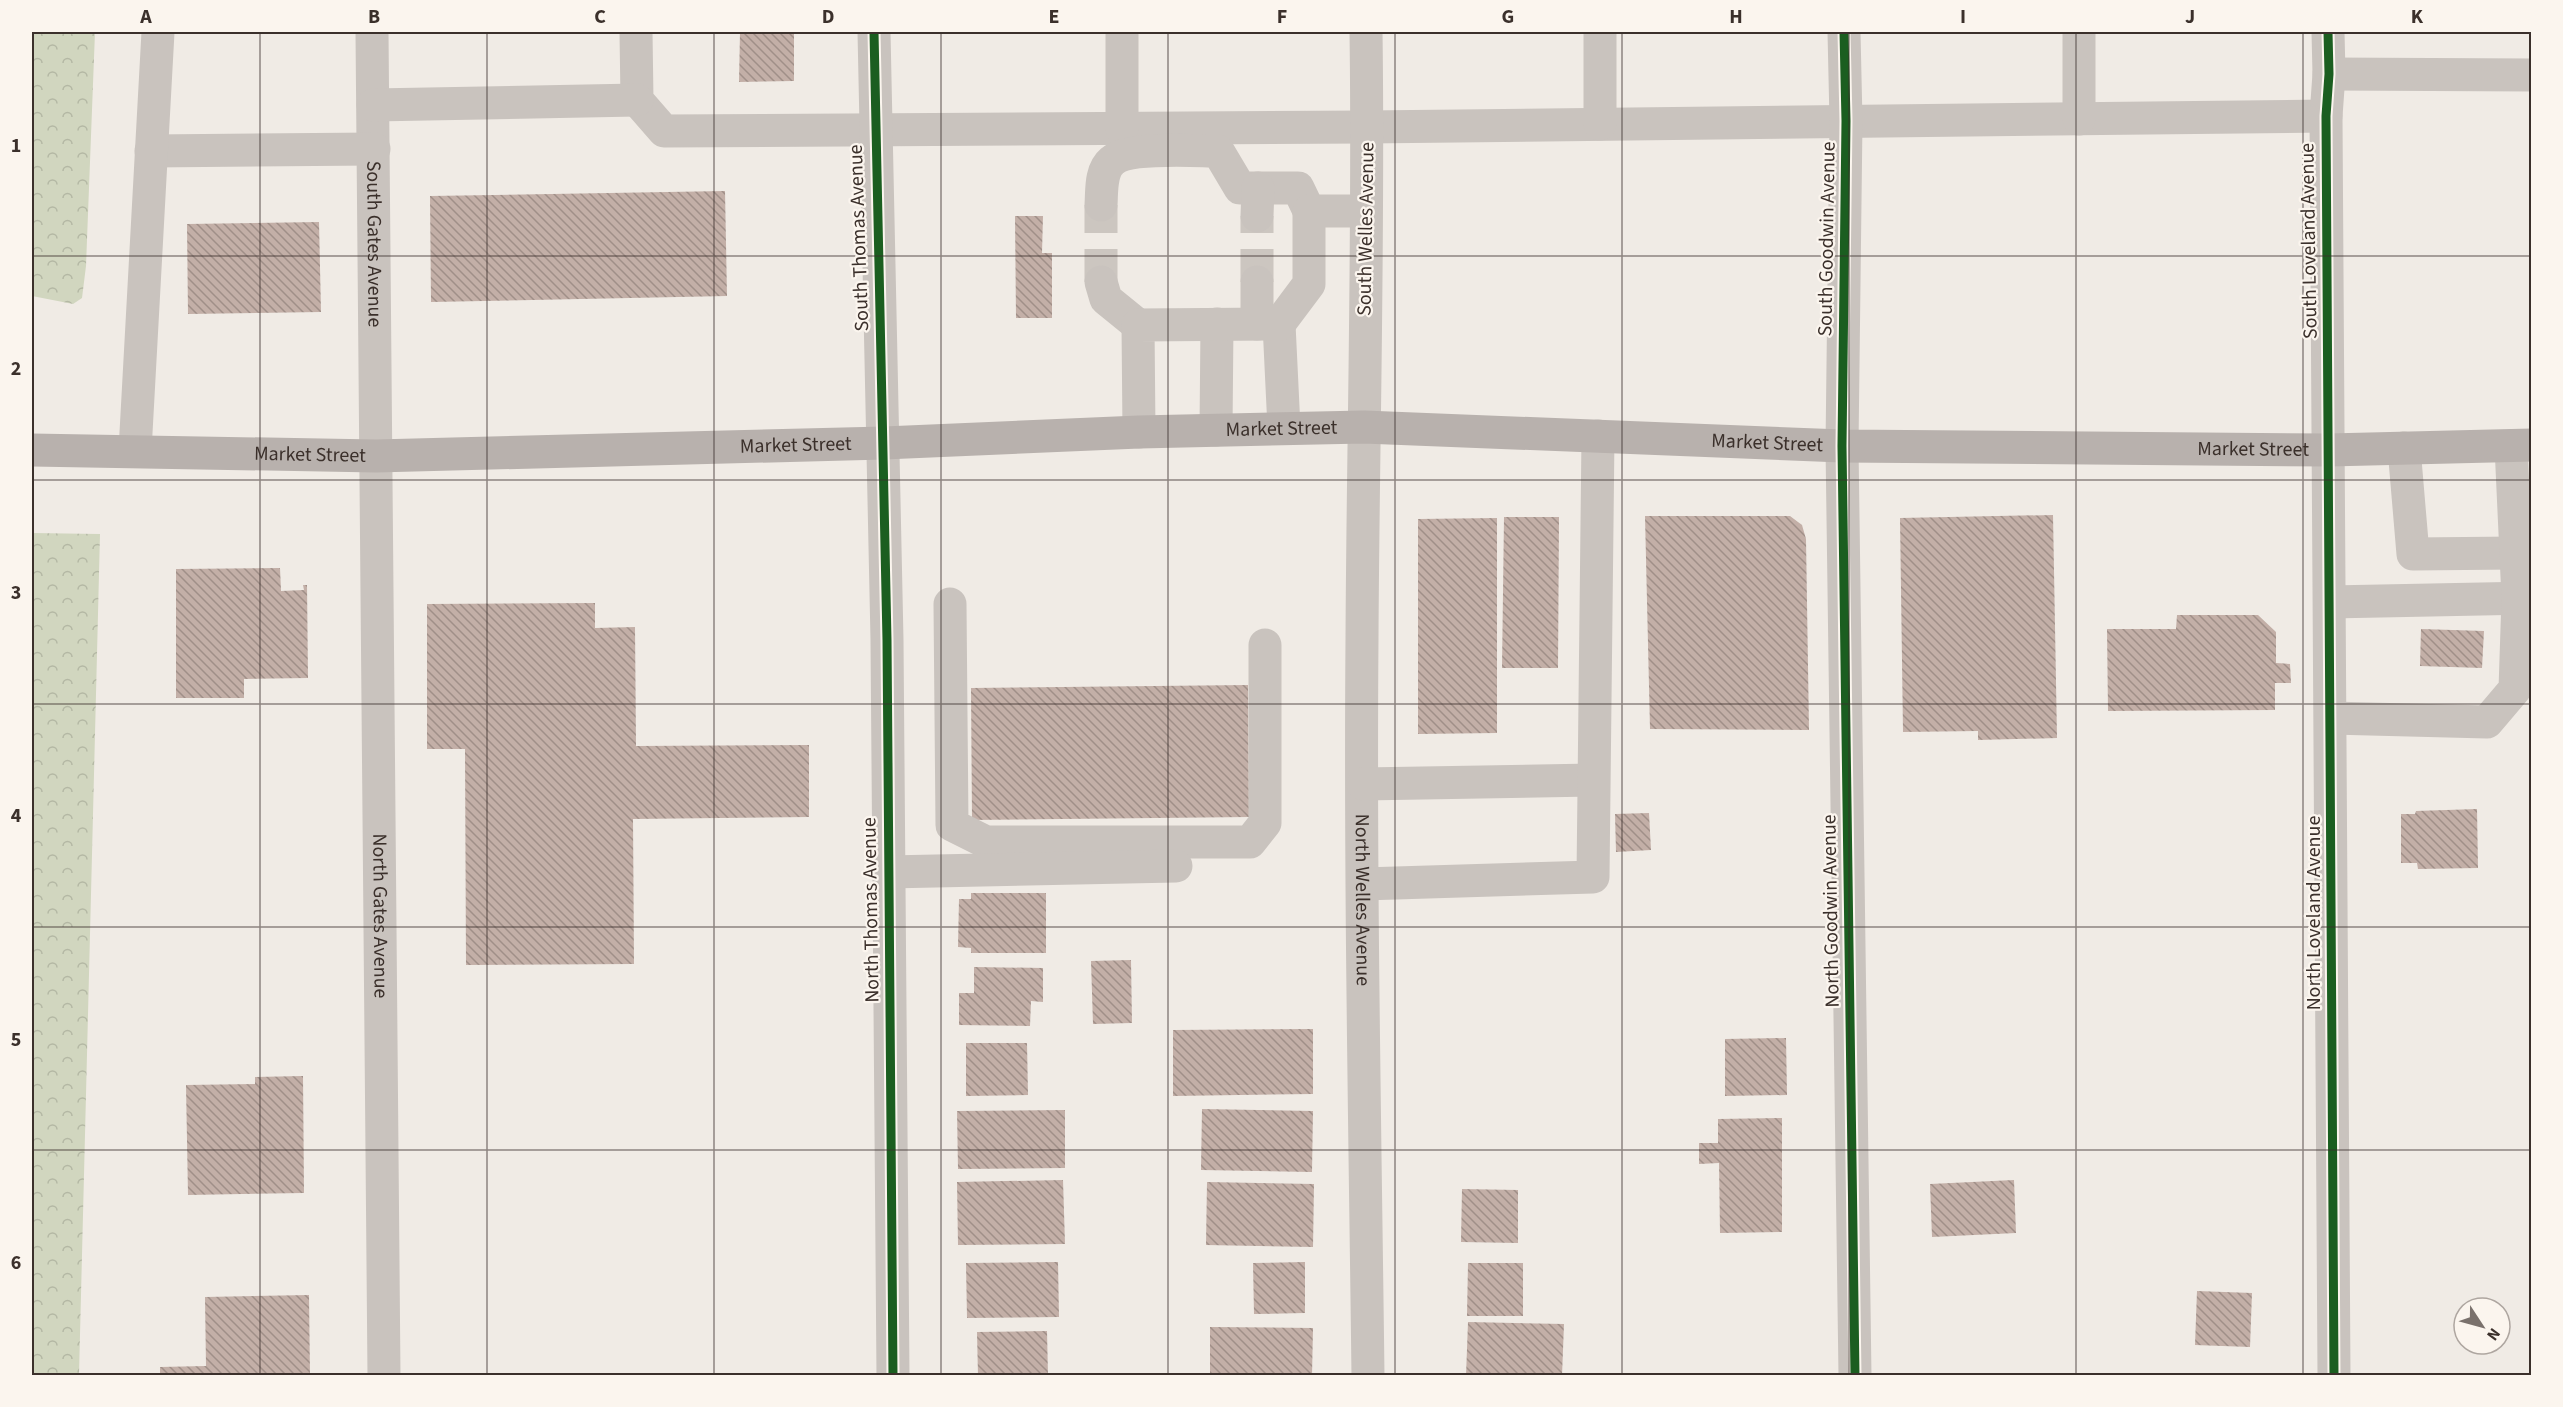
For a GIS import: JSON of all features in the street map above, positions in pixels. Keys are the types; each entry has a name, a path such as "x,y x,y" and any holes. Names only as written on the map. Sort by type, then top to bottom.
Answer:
{"main road":[{"name":"Market Street","path":"32,450 376,456 884,444 1139,432 1364,427 1842,446 2329,450 2521,445"}],"street":[{"path":"135,451 158,32"},
{"name":"South Gates Avenue","path":"372,32 376,456"},
{"path":"636,32 637,100 664,131 1367,127 2326,116"},
{"name":"South Thomas Avenue","path":"874,32 874,131 884,444"},
{"path":"1122,32 1122,129"},
{"name":"South Welles Avenue","path":"1364,427 1366,32"},
{"path":"1600,32 1600,124"},
{"name":"South Goodwin Avenue","path":"1842,446 1846,122 1844,32"},
{"path":"2079,32 2079,119"},
{"name":"South Loveland Avenue","path":"2328,32 2329,74 2326,116 2329,450"},
{"path":"2329,74 2532,75"},
{"path":"373,105 637,100"},
{"path":"151,151 374,148"},
{"path":"1101,205 1102,178 1111,161 1127,152 1218,151 1240,188 1258,202 1298,188 1309,211 1309,284 1268,324 1138,325 1106,298 1101,282"},
{"path":"1309,211 1365,211"},
{"path":"1257,282 1268,324 1284,428"},
{"path":"1216,324 1216,430"},
{"path":"1138,325 1139,432"},
{"name":"North Welles Avenue","path":"1364,427 1363,884 1368,1376"},
{"path":"1363,884 1593,877 1598,436"},
{"name":"North Thomas Avenue","path":"884,444 893,1376"},
{"path":"2331,718 2487,722 2515,689 2525,598 2516,553 2521,445"},
{"name":"North Goodwin Avenue","path":"1842,446 1855,1376"},
{"path":"2404,448 2413,554 2516,553"},
{"name":"North Loveland Avenue","path":"2329,450 2334,1376"},
{"name":"North Gates Avenue","path":"376,456 384,1376"},
{"path":"2330,602 2525,598"},
{"path":"950,604 952,825 986,842 1250,842 1265,823 1265,645"},
{"path":"1363,784 1593,780"},
{"path":"888,872 1176,866"}],"green space":[{"path":"32,32 95,32 86,266 82,298 73,304 32,296"},
{"path":"32,533 100,534 79,1375 32,1375"}],"building":[{"path":"740,32 794,32 794,81 739,82"},
{"path":"725,191 727,296 431,302 430,196"},
{"path":"1015,216 1043,216 1042,253 1052,253 1052,318 1016,318"},
{"path":"319,222 321,312 188,314 187,224"},
{"path":"2053,515 2057,738 1978,740 1978,731 1903,732 1900,518"},
{"path":"1645,516 1790,516 1802,525 1806,539 1809,730 1650,729"},
{"path":"1504,517 1559,517 1558,668 1502,668"},
{"path":"1497,518 1497,733 1418,734 1418,519"},
{"path":"280,568 281,591 304,590 303,585 307,585 308,678 244,679 244,698 176,698 176,569"},
{"path":"595,603 595,628 635,627 636,746 809,745 809,817 633,819 634,964 466,965 465,749 427,749 427,604"},
{"path":"2177,615 2258,615 2276,632 2276,663 2290,664 2291,683 2275,683 2275,710 2108,711 2107,629 2176,629"},
{"path":"2421,629 2484,631 2482,668 2420,666"},
{"path":"1248,685 1249,817 972,820 971,688"},
{"path":"2477,809 2478,868 2418,869 2417,863 2401,863 2401,814 2415,814 2416,811"},
{"path":"1649,813 1651,850 1616,852 1615,814"},
{"path":"971,893 1046,893 1046,953 971,953 971,948 958,947 959,899 971,899"},
{"path":"1131,960 1132,1023 1093,1024 1091,961"},
{"path":"974,967 1043,968 1043,1002 1031,1001 1030,1026 959,1025 959,993 974,993"},
{"path":"1313,1029 1313,1094 1173,1096 1173,1030"},
{"path":"1786,1038 1787,1095 1725,1096 1725,1039"},
{"path":"966,1043 1027,1043 1028,1095 966,1096"},
{"path":"303,1076 304,1193 188,1195 186,1085 255,1084 255,1077"},
{"path":"1202,1109 1313,1111 1312,1172 1201,1170"},
{"path":"1065,1110 1065,1168 958,1169 957,1111"},
{"path":"1782,1118 1782,1232 1720,1233 1719,1163 1699,1164 1699,1143 1718,1143 1718,1119"},
{"path":"1063,1180 1065,1244 958,1245 957,1182"},
{"path":"2014,1180 2016,1233 1932,1237 1930,1184"},
{"path":"1207,1182 1314,1184 1313,1247 1206,1245"},
{"path":"1462,1189 1518,1190 1518,1243 1461,1242"},
{"path":"1058,1262 1059,1317 967,1318 966,1263"},
{"path":"1305,1262 1305,1313 1254,1314 1253,1263"},
{"path":"1468,1263 1523,1263 1523,1316 1467,1316"},
{"path":"2197,1291 2252,1293 2250,1347 2195,1345"},
{"path":"309,1295 310,1376 160,1376 160,1367 206,1366 205,1297"},
{"path":"1468,1322 1564,1324 1562,1376 1466,1376"},
{"path":"1210,1327 1313,1328 1312,1376 1210,1376"},
{"path":"1047,1331 1048,1376 978,1376 977,1332"}],"tunnel":[{"path":"1101,205 1101,282"},
{"path":"1257,216 1257,282"}],"cycle path":[{"path":"874,32 887,640 893,1376"},
{"path":"1844,32 1846,121 1842,446 1855,1376"},
{"path":"2328,32 2329,74 2326,116 2334,1376"}]}
